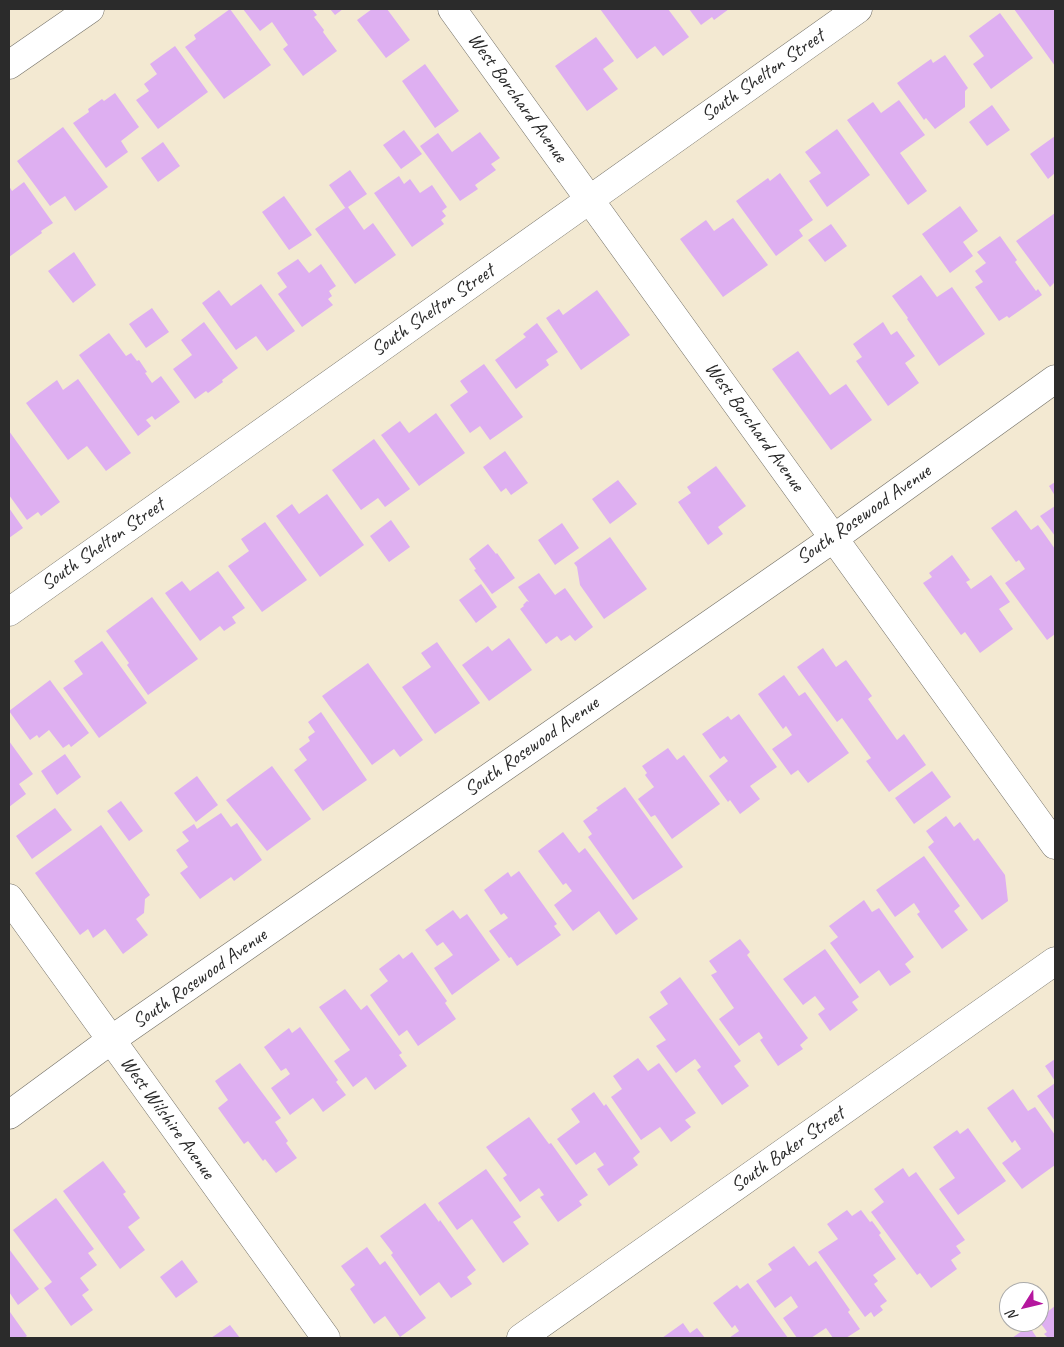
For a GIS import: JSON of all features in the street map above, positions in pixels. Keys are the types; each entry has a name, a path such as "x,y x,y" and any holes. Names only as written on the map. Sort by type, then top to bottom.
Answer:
{"street":[{"path":"9,65 90,9"},
{"name":"West Borchard Avenue","path":"452,9 1055,845"},
{"name":"South Shelton Street","path":"9,612 858,9"},
{"name":"South Rosewood Avenue","path":"9,1115 111,1040 834,538 1055,379"},
{"name":"West Wilshire Avenue","path":"9,898 326,1338"},
{"name":"South Baker Street","path":"521,1338 1055,961"}],"building":[{"path":"230,9 271,65 224,99 185,47 196,39 194,35"},
{"path":"243,9 312,9 317,15 314,17 337,51 303,76 283,49 288,45 272,22 260,31"},
{"path":"330,9 343,9 335,15"},
{"path":"372,9 387,9 410,40 386,58 357,20"},
{"path":"600,9 668,9 689,37 663,56 655,46 637,59"},
{"path":"689,9 729,9 714,20 712,17 701,25"},
{"path":"1014,9 1055,9 1055,66"},
{"path":"1000,13 1033,58 991,89 973,64 984,56 969,36"},
{"path":"596,37 614,61 603,69 618,89 587,111 555,66"},
{"path":"175,46 208,92 158,129 136,100 149,91 144,84 157,74 150,64"},
{"path":"945,55 968,88 965,91 965,107 935,129 926,118 924,120 897,83 931,59 933,63"},
{"path":"425,64 459,111 435,128 402,81"},
{"path":"115,93 139,127 121,141 128,152 106,168 73,123 89,112 88,109 102,99 104,101"},
{"path":"899,100 925,135 900,153 927,191 908,205 847,120 873,102 881,113"},
{"path":"992,105 1010,130 987,146 969,122"},
{"path":"63,127 108,187 75,211 65,196 50,206 17,161"},
{"path":"837,129 870,175 827,207 809,181 821,173 805,152"},
{"path":"404,130 422,154 401,169 383,145"},
{"path":"480,132 500,158 491,164 496,170 475,185 478,189 460,201 420,146 438,133 452,152"},
{"path":"1055,136 1055,173 1048,179 1030,154"},
{"path":"163,142 180,166 158,182 141,158"},
{"path":"350,170 367,194 348,207 364,230 373,223 396,255 355,284 315,229 346,209 329,185"},
{"path":"780,173 813,220 799,230 803,236 776,256 736,201 768,178 770,181"},
{"path":"399,176 404,184 410,179 420,193 432,185 447,207 442,211 446,216 441,220 444,224 412,247 374,193"},
{"path":"24,182 53,223 9,257 9,186 12,191"},
{"path":"284,196 312,235 289,250 262,212"},
{"path":"960,206 978,231 963,242 973,256 950,273 922,234"},
{"path":"1055,213 1055,282 1050,287 1016,241"},
{"path":"733,218 768,265 723,297 680,239 706,220 714,231"},
{"path":"831,224 847,246 825,262 808,240"},
{"path":"1000,236 1017,260 1015,262 1036,291 1038,289 1042,295 1009,318 1007,316 999,321 975,287 983,282 975,271 986,263 977,252"},
{"path":"74,252 96,285 73,303 48,271"},
{"path":"298,259 309,273 321,264 336,286 329,291 332,296 328,299 333,305 302,327 278,294 287,287 277,273"},
{"path":"921,275 937,297 952,287 985,334 939,366 892,296"},
{"path":"261,284 295,331 267,351 256,336 236,350 202,303 219,290 231,306"},
{"path":"597,290 630,335 581,370 546,318 559,309 563,315"},
{"path":"152,308 169,332 146,348 129,324"},
{"path":"204,322 238,368 208,393 206,391 195,399 173,369 192,355 181,340"},
{"path":"883,322 891,335 897,331 915,356 905,363 919,383 888,406 856,361 862,357 853,344"},
{"path":"537,323 558,352 546,360 549,365 516,389 495,360 526,337 523,334"},
{"path":"109,333 126,356 131,353 137,361 139,360 152,383 161,376 180,402 155,420 152,416 146,420 151,426 138,436 79,355"},
{"path":"798,351 830,395 846,384 872,420 831,450 772,369"},
{"path":"484,364 523,417 490,440 480,426 470,433 450,405 468,392 460,381"},
{"path":"78,379 131,453 106,471 87,446 68,460 26,403 57,380 63,390"},
{"path":"436,413 465,453 419,486 381,435 400,421 409,433"},
{"path":"9,431 60,502 41,516 38,512 27,520 9,495"},
{"path":"374,439 410,489 385,507 378,498 361,510 332,470"},
{"path":"505,451 528,483 511,495 506,488 501,492 483,467"},
{"path":"716,466 746,506 718,527 723,534 708,545 678,502 691,493 687,487"},
{"path":"618,480 637,504 610,524 592,499"},
{"path":"1055,482 1055,496 1049,486"},
{"path":"327,494 364,545 320,577 276,516 292,504 299,514"},
{"path":"1055,506 1055,536 1040,516"},
{"path":"9,508 23,528 9,538"},
{"path":"1016,510 1031,530 1038,525 1055,549 1055,634 1047,640 1005,583 1025,569 1019,560 1016,562 991,528"},
{"path":"391,520 410,547 389,562 370,536"},
{"path":"265,522 307,580 262,612 228,566 249,551 241,539"},
{"path":"562,523 579,548 555,565 538,540"},
{"path":"610,537 647,589 604,619 580,585 577,567 574,563"},
{"path":"488,544 515,578 492,594 474,570 476,569 469,559"},
{"path":"952,555 970,580 966,582 971,589 991,575 1010,602 999,609 1013,629 980,653 965,632 961,635 923,583 932,577 929,573"},
{"path":"218,571 245,608 232,617 236,623 224,631 220,626 200,641 165,593 182,581 190,591"},
{"path":"539,573 555,595 565,588 593,627 575,641 570,635 561,641 557,636 546,644 520,609 527,601 529,602 518,587"},
{"path":"481,584 497,607 476,623 459,600"},
{"path":"152,597 198,659 148,695 127,665 129,663 106,631"},
{"path":"509,638 532,670 489,701 462,665 488,646 492,651"},
{"path":"102,641 147,703 99,738 63,688 83,674 74,661"},
{"path":"437,642 480,703 435,734 402,687 431,667 421,653"},
{"path":"823,648 836,667 846,660 872,696 868,699 897,740 904,734 926,765 889,792 866,761 871,758 842,718 837,722 797,667"},
{"path":"368,663 423,740 400,757 394,749 372,765 322,696"},
{"path":"784,675 799,696 805,692 849,753 808,783 798,770 791,775 772,749 792,735 786,726 783,729 758,694"},
{"path":"50,680 89,733 71,747 69,744 63,748 49,730 39,738 37,735 30,740 9,711"},
{"path":"321,712 367,780 323,811 294,770 307,760 299,749 310,741 308,737 315,732 308,722"},
{"path":"739,714 777,767 750,786 760,799 740,814 730,800 728,802 709,776 728,761 724,756 720,759 702,734 728,716 731,720"},
{"path":"9,741 33,774 19,784 26,794 9,807"},
{"path":"668,748 677,760 684,755 720,804 672,839 655,815 651,817 638,799 654,787 645,775 647,773 642,766"},
{"path":"65,754 81,777 57,795 41,771"},
{"path":"272,766 311,819 267,851 226,800"},
{"path":"932,771 951,797 914,824 895,798"},
{"path":"197,776 218,805 196,822 174,793"},
{"path":"625,787 683,867 633,900 588,837 592,834 583,821 598,810 596,808"},
{"path":"121,801 143,831 129,841 107,811"},
{"path":"55,808 72,830 32,859 16,836"},
{"path":"221,813 231,827 237,823 262,860 234,881 231,877 200,899 180,873 188,867 176,850 189,841 182,832 194,824 197,829"},
{"path":"946,816 954,827 960,822 974,841 978,838 1005,875 1008,901 982,920 928,847 934,842 926,831"},
{"path":"101,825 150,895 145,899 144,913 136,919 148,935 123,954 105,929 93,938 88,929 80,935 35,873"},
{"path":"563,832 579,853 585,848 638,919 616,935 599,911 573,931 554,905 572,891 566,883 563,885 538,851"},
{"path":"924,856 960,906 954,911 968,930 942,949 917,914 920,912 914,903 895,917 876,890"},
{"path":"519,871 557,924 554,926 561,935 517,966 489,931 508,918 504,913 501,915 484,890 508,872 511,877"},
{"path":"864,900 872,912 879,908 914,957 905,964 911,972 890,986 879,970 860,984 830,943 838,937 829,926"},
{"path":"453,910 460,919 467,914 500,960 452,995 434,968 453,955 443,942 437,946 425,930"},
{"path":"740,939 750,952 747,955 808,1038 800,1045 803,1049 778,1066 760,1040 763,1038 759,1032 739,1046 719,1019 734,1008 711,975 717,972 709,961"},
{"path":"825,949 859,997 852,1002 858,1010 830,1031 818,1014 825,1009 815,996 803,1005 783,979"},
{"path":"412,952 447,1001 445,1003 456,1019 418,1046 407,1030 399,1036 370,995 388,981 379,969 399,954 403,959"},
{"path":"680,977 741,1061 734,1066 749,1086 722,1105 697,1070 701,1067 695,1059 676,1073 656,1046 666,1040 649,1017 668,1004 660,992"},
{"path":"345,989 361,1010 367,1005 402,1053 399,1055 407,1066 375,1090 366,1077 353,1087 334,1061 350,1050 319,1007"},
{"path":"300,1027 338,1080 336,1082 346,1095 323,1112 313,1098 290,1115 271,1088 290,1074 286,1068 281,1071 264,1047 289,1028 292,1033"},
{"path":"638,1058 648,1071 659,1063 696,1113 685,1120 691,1127 671,1142 660,1127 641,1140 611,1097 622,1089 613,1076"},
{"path":"1055,1059 1055,1081 1045,1066"},
{"path":"240,1063 281,1118 275,1122 288,1141 286,1143 297,1158 276,1173 265,1159 263,1161 248,1141 244,1144 218,1108 228,1100 215,1081"},
{"path":"1055,1083 1055,1121 1037,1096"},
{"path":"1013,1089 1028,1111 1035,1107 1055,1135 1055,1165 1022,1189 1002,1163 1021,1149 1015,1140 1012,1143 987,1108"},
{"path":"594,1092 604,1106 606,1104 640,1152 633,1158 638,1165 609,1186 597,1169 604,1165 595,1152 576,1165 557,1139 580,1122 571,1109"},
{"path":"529,1117 549,1144 551,1143 588,1195 579,1201 582,1205 558,1222 540,1197 544,1195 539,1188 520,1202 503,1178 507,1175 486,1147"},
{"path":"968,1128 1006,1181 958,1215 939,1189 955,1178 933,1147 957,1130 960,1134"},
{"path":"103,1161 126,1192 123,1194 140,1218 128,1227 145,1250 120,1269 63,1191"},
{"path":"903,1168 909,1177 916,1172 965,1240 956,1246 961,1253 951,1260 957,1269 931,1288 920,1273 917,1275 871,1212 884,1202 874,1189"},
{"path":"486,1169 521,1217 513,1222 529,1244 503,1263 472,1219 457,1230 438,1203"},
{"path":"56,1198 94,1249 88,1253 97,1265 80,1278 89,1290 82,1295 93,1310 71,1326 44,1288 52,1282 13,1230"},
{"path":"425,1203 439,1222 440,1220 476,1270 467,1277 472,1284 451,1298 439,1282 420,1296 380,1236"},
{"path":"847,1210 852,1216 861,1210 870,1222 872,1221 881,1233 879,1235 896,1259 873,1275 878,1281 874,1284 887,1301 880,1306 883,1310 874,1317 871,1312 865,1317 818,1252 838,1239 827,1224"},
{"path":"794,1246 809,1266 816,1261 850,1310 848,1312 860,1329 846,1338 833,1338 826,1328 811,1338 797,1338 783,1318 798,1307 791,1296 775,1308 756,1281 772,1270 768,1264"},
{"path":"367,1247 380,1265 385,1261 426,1318 400,1337 385,1316 374,1324 350,1289 355,1285 341,1266"},
{"path":"9,1249 39,1289 18,1305 9,1292"},
{"path":"182,1260 198,1282 176,1298 160,1277"},
{"path":"748,1283 788,1338 729,1338 739,1331 735,1325 732,1328 713,1303 737,1285 740,1289"},
{"path":"1055,1306 1055,1338 1048,1338 1044,1334 1049,1332 1049,1310"},
{"path":"10,1312 27,1336 24,1338 9,1338"},
{"path":"683,1323 690,1333 697,1328 705,1338 662,1338"},
{"path":"230,1325 240,1338 211,1338"},
{"path":"1020,1332 1033,1332 1037,1338 1012,1338"}]}
